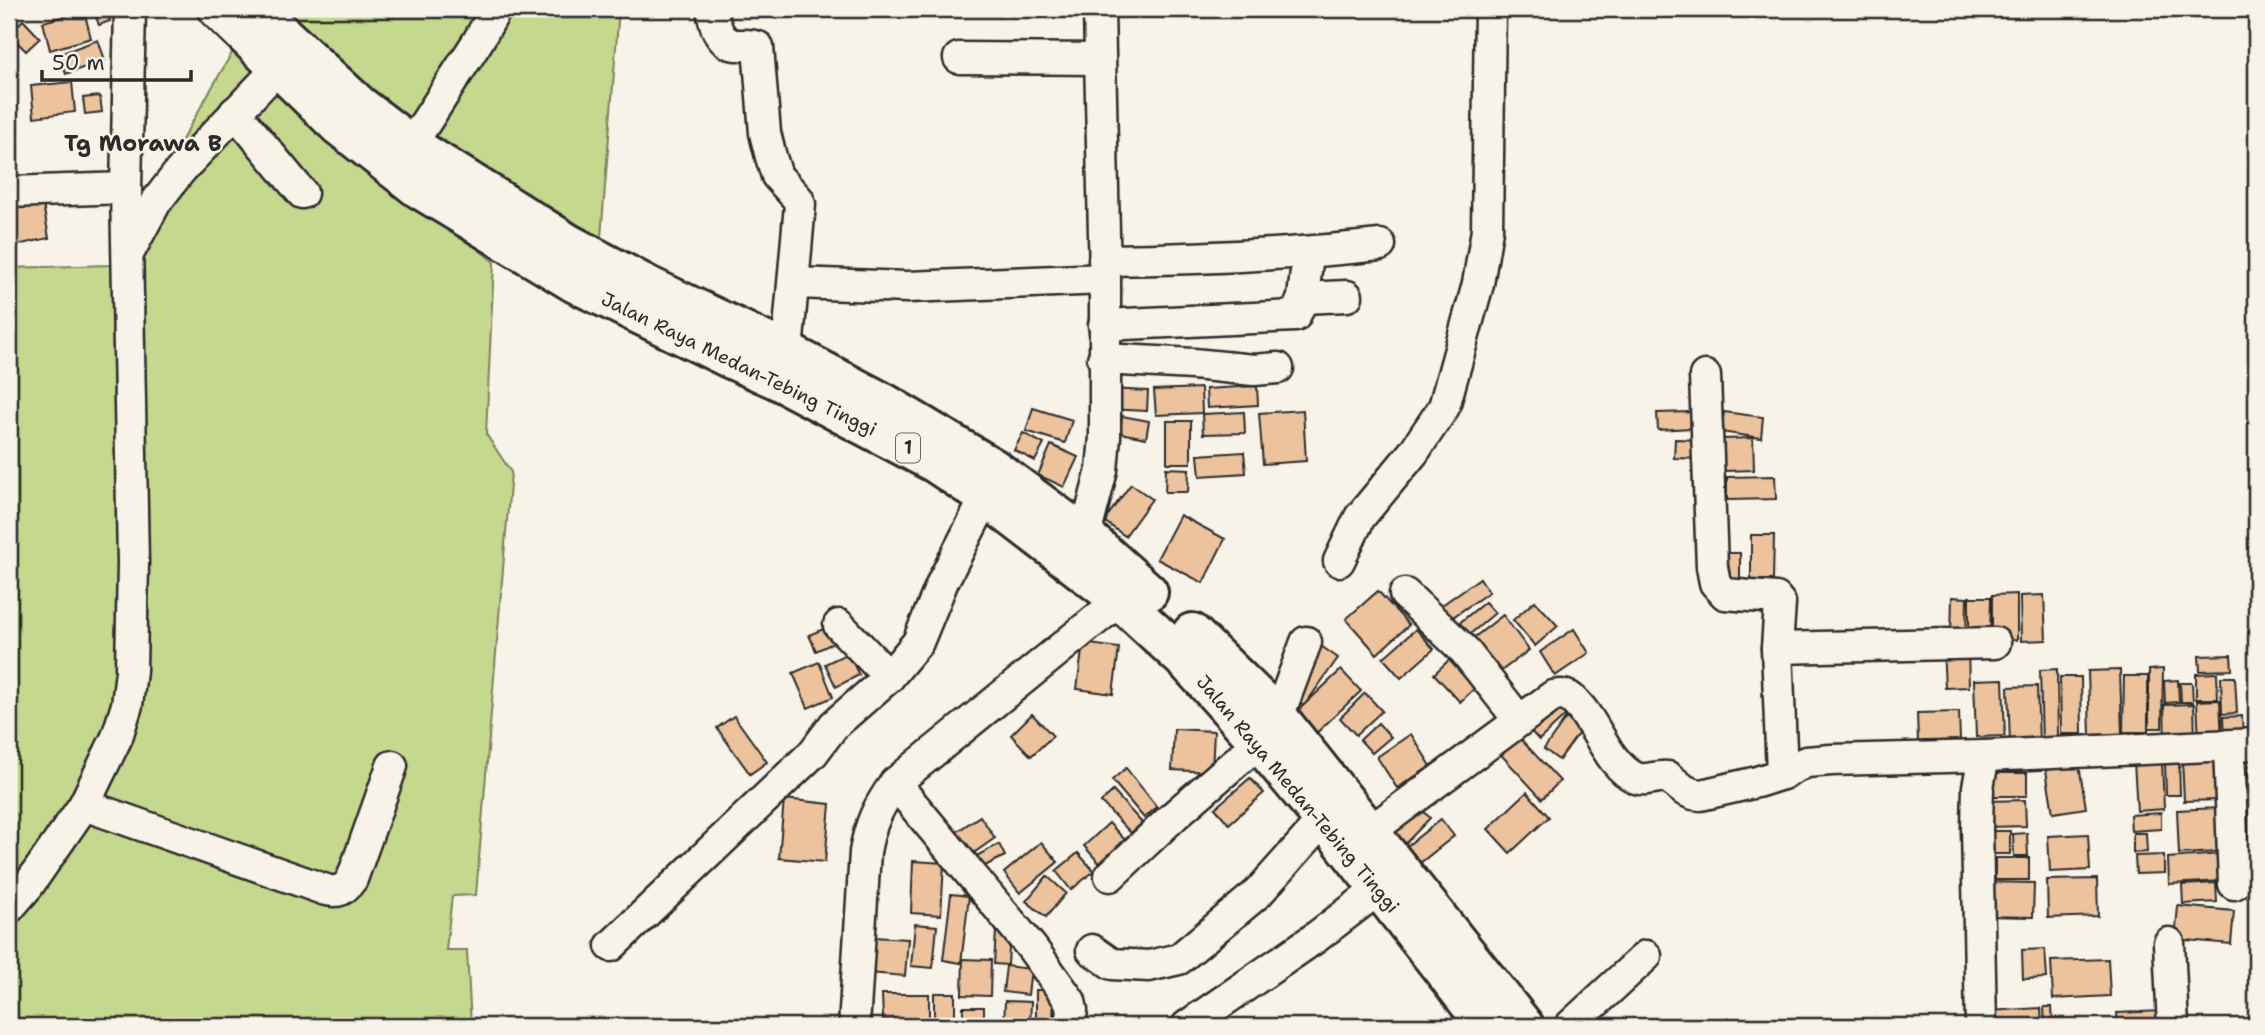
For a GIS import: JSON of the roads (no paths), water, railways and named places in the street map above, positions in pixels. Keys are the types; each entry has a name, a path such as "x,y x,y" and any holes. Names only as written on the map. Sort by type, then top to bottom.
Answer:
{"highway":[{"name":"Jalan Raya Medan-Tebing Tinggi","path":"218,9 339,126 429,195 575,283 844,414 935,463 1129,591"},
{"name":"Jalan Raya Medan-Tebing Tinggi","path":"255,9 359,105 411,145 569,244 884,403 993,468 1085,536 1187,662 1268,730 1369,832 1524,1026"},
{"name":"Jalan Raya Medan-Tebing Tinggi","path":"1268,730 1324,820 1487,1026"}],"street":[{"path":"9,908 28,886 84,805 117,737 127,705 131,671 133,563 125,188 130,9"},
{"path":"411,145 496,9"},
{"path":"712,9 714,22 724,40 734,45 758,47 765,133 771,157 778,176 798,199 801,209 787,352"},
{"path":"1085,536 1102,470 1105,437 1099,9"},
{"path":"1339,561 1360,517 1413,453 1444,407 1478,284 1487,230 1490,9"},
{"path":"959,58 1099,59"},
{"path":"127,258 164,192 180,171 278,68"},
{"path":"235,112 302,193"},
{"path":"9,192 125,188"},
{"path":"794,283 908,287 1196,259 1308,253 1380,245"},
{"path":"1104,325 1295,316 1303,298 1308,253"},
{"path":"1303,298 1347,296"},
{"path":"1103,359 1254,370 1278,368"},
{"path":"1705,376 1712,567 1716,583 1725,594 1778,600 1777,648 1782,774"},
{"path":"611,946 814,753 834,725 889,677 925,631 943,581 986,497"},
{"path":"854,1026 865,852 869,830 878,807 895,783 1129,591"},
{"path":"1405,594 1464,650 1519,720"},
{"path":"839,625 889,677"},
{"path":"1110,876 1268,730 1307,642"},
{"path":"1777,648 1995,643"},
{"path":"1369,832 1519,720 1553,696 1562,694 1570,698 1582,712 1624,771 1642,780 1668,777 1693,794 1714,794 1782,774 1806,762 2243,745 2234,884"},
{"path":"1981,1026 1977,828 1978,787 1984,756"},
{"path":"84,805 326,890 340,891 352,879 392,766"},
{"path":"895,783 1032,948 1070,1001 1070,1026"},
{"path":"1092,950 1112,964 1149,966 1179,959 1258,893 1324,820"},
{"path":"1187,1026 1315,938 1379,888"},
{"path":"2169,943 2173,1026"},
{"path":"1570,1026 1646,956"}],"district":[{"name":"Tg Morawa B","path":"143,143"}]}
